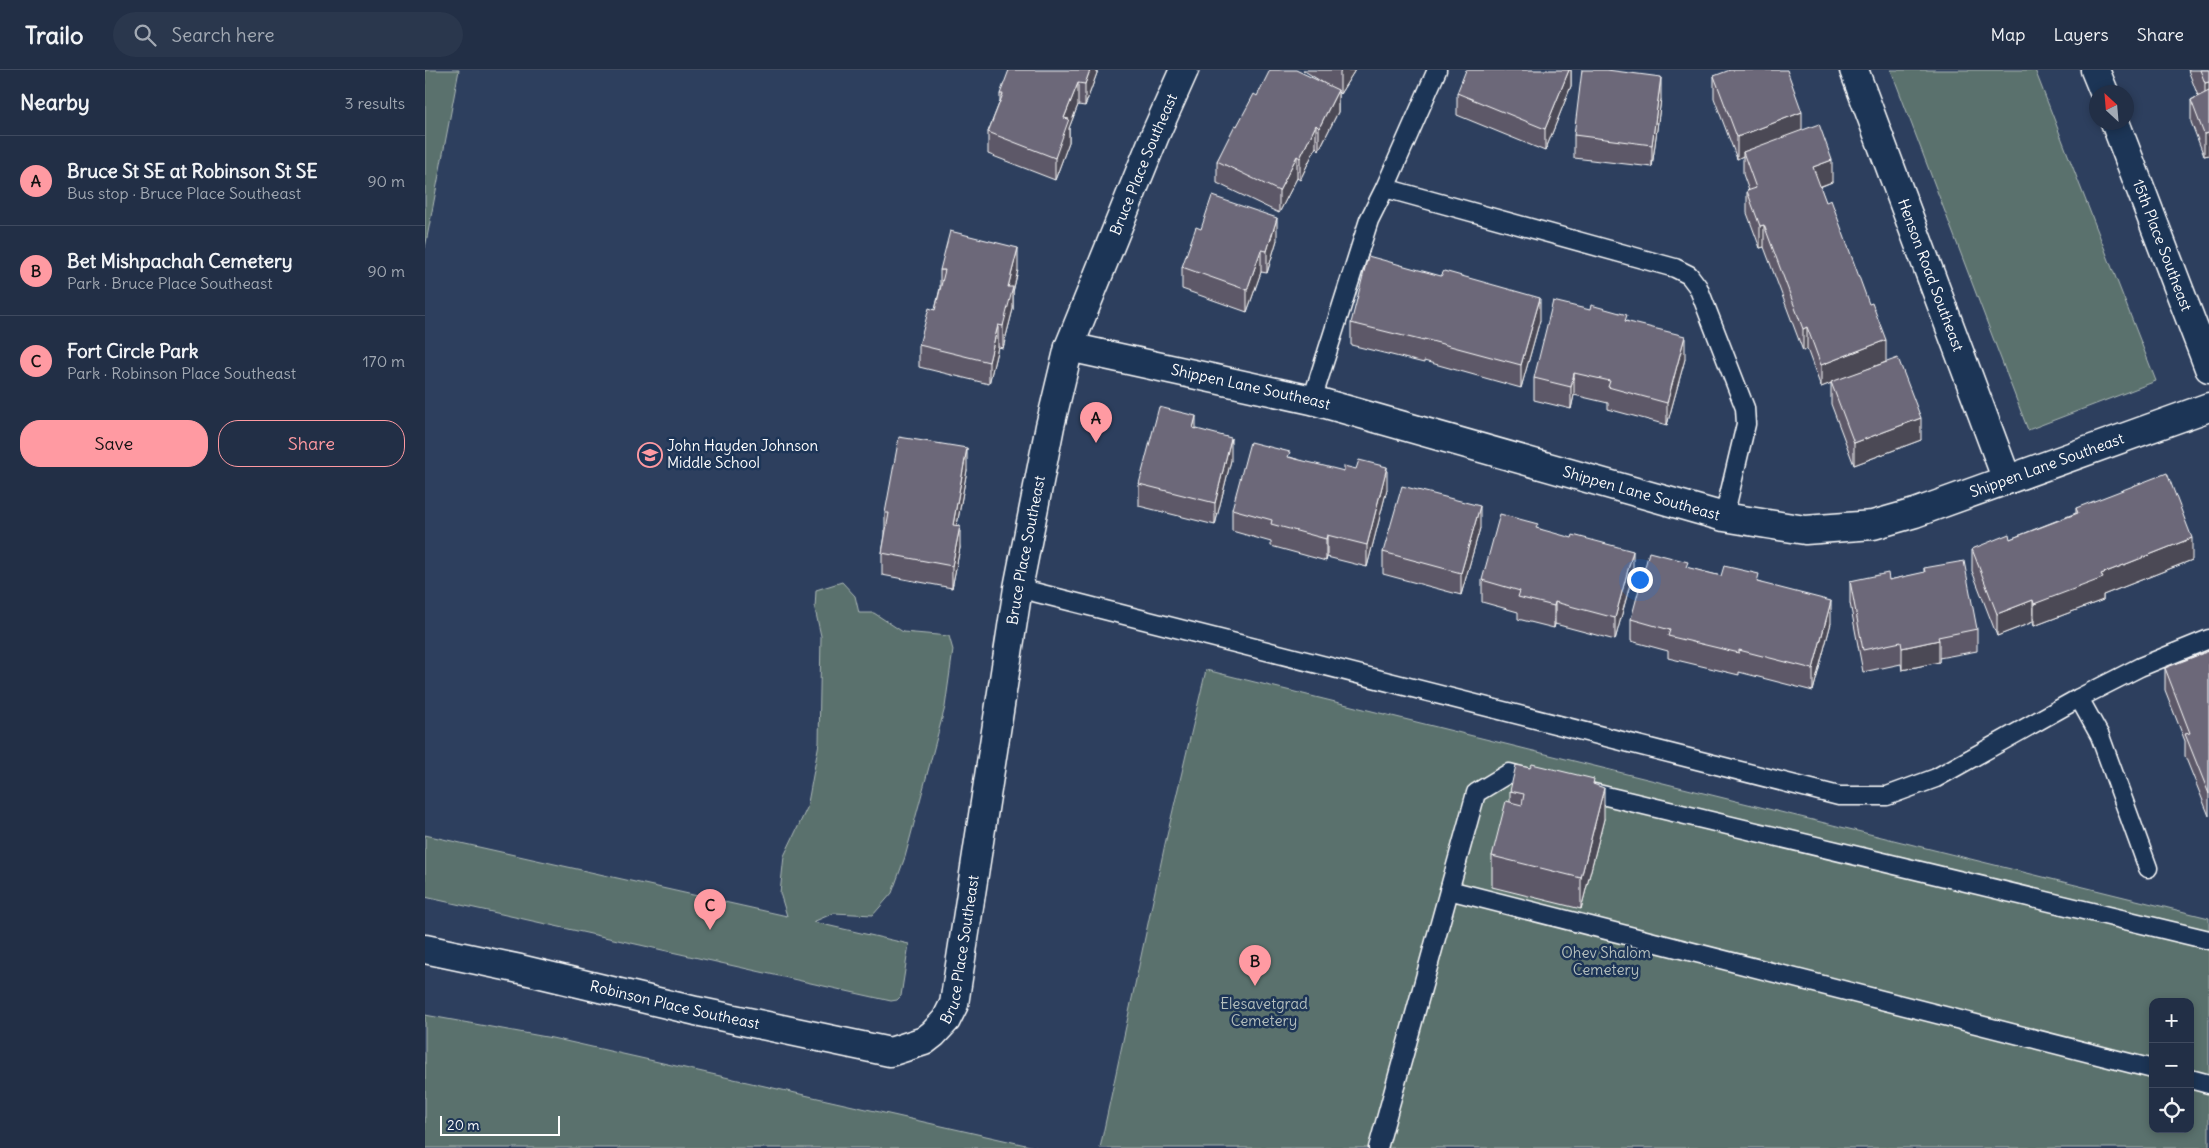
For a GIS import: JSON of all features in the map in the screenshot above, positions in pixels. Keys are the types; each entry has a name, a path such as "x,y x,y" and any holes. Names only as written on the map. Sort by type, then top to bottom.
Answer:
{"street":[{"name":"Bruce Place Southeast","path":"924,1042 946,1020 954,1004 1018,588 1050,426 1069,347 1155,135 1184,70"},
{"name":"Henson Road Southeast","path":"1854,70 2007,480"},
{"path":"2095,70 2101,85"},
{"name":"15th Place Southeast","path":"2118,130 2209,368"},
{"name":"Shippen Lane Southeast","path":"1069,347 1312,400 1724,517 1805,530 1873,525 1915,514 2209,407"},
{"name":"Robinson Place Southeast","path":"425,950 520,969 696,1011 890,1052 924,1042"}],"lane":[{"path":"1312,400 1369,220 1437,70"},
{"path":"1385,188 1675,268 1689,275 1698,287 1745,408 1746,424 1724,517"},
{"path":"1018,588 1839,796 1887,796 1936,778 2079,698 2140,667 2209,639"},
{"path":"2079,698 2100,736 2148,868"},
{"path":"1378,1148 1476,792 1509,774 1548,783"},
{"path":"1567,787 2209,940"},
{"path":"1449,890 2149,1068"},
{"path":"2194,1080 2209,1084"}],"green space":[{"path":"425,70 459,70 425,248"},
{"path":"1891,70 2035,70 2156,381 2028,430"},
{"path":"842,582 855,596 859,613 874,613 903,632 949,636 953,650 945,707 905,857 892,893 873,915 834,913 813,922 909,944 901,996 897,1000 891,1001 425,897 425,835 787,916 780,893 784,856 807,808 819,743 821,636 815,609 816,590"},
{"name":"Ohev Shalom Cemetery","path":"1206,670 2209,918 2209,1148 1100,1148 1165,844"},
{"path":"425,1015 552,1038 1039,1148 425,1148"}],"building":[{"path":"1009,70 1090,70 1085,84 1078,83 1064,118 1069,119 1055,158 988,132 1003,94 1000,94"},
{"path":"1270,70 1296,70 1338,90 1319,128 1316,125 1300,158 1297,156 1279,191 1217,161 1235,125 1237,126 1254,94 1257,96"},
{"path":"1466,70 1569,70 1545,129 1457,93"},
{"path":"1582,70 1607,70 1661,77 1652,145 1574,135"},
{"path":"1730,70 1787,70 1802,112 1737,137 1714,76"},
{"path":"2200,70 2209,70 2209,82 2205,83"},
{"path":"2209,91 2209,133 2204,134 2191,100"},
{"path":"1819,124 1832,160 1813,167 1826,202 1831,200 1869,304 1872,303 1886,340 1821,365 1807,327 1803,329 1764,225 1760,226 1747,191 1756,188 1743,152"},
{"path":"1212,196 1277,218 1267,251 1261,250 1247,290 1182,267 1196,227 1201,229"},
{"path":"950,231 1018,248 1008,287 1013,287 1003,326 998,325 989,362 919,345 929,308 935,310 945,270 940,270"},
{"path":"1368,256 1441,276 1444,271 1540,298 1521,365 1424,339 1424,341 1351,323"},
{"path":"1553,301 1590,310 1591,305 1627,315 1625,321 1685,336 1667,403 1608,387 1610,381 1574,373 1571,387 1534,378"},
{"path":"1898,358 1921,418 1854,443 1831,382"},
{"path":"1159,407 1196,416 1193,428 1231,438 1215,503 1139,484"},
{"path":"899,437 967,448 953,525 960,526 952,566 882,553 889,513 885,513"},
{"path":"1250,442 1290,452 1288,457 1344,471 1344,466 1356,469 1359,460 1387,467 1367,545 1327,535 1326,539 1271,524 1272,520 1232,509"},
{"path":"2167,473 2192,538 2101,574 2103,578 2034,604 2033,600 1997,614 1972,549 2009,534 2010,539 2078,513 2076,508"},
{"path":"1402,486 1480,506 1461,573 1383,552"},
{"path":"1500,514 1538,524 1536,528 1572,538 1573,535 1633,551 1615,618 1555,602 1554,606 1518,597 1520,591 1482,580"},
{"path":"1649,552 1688,562 1686,567 1721,576 1724,566 1759,574 1757,582 1831,601 1813,669 1739,650 1739,653 1668,636 1670,630 1631,619"},
{"path":"1964,561 1977,629 1938,637 1939,640 1902,648 1901,642 1863,650 1850,581 1888,573 1889,580 1925,572 1924,568"},
{"path":"2209,651 2209,794 2185,734 2190,733 2165,668"},
{"path":"1532,764 1594,779 1593,784 1604,788 1581,878 1492,856 1506,801 1522,805 1524,794 1510,791 1516,765 1530,768"}],"place":[{"name":"Bruce St SE at Robinson St SE","path":"1096,443"},
{"name":"John Hayden Johnson Middle School","path":"650,455"},
{"name":"Fort Circle Park","path":"710,930"},
{"name":"Bet Mishpachah Cemetery","path":"1255,986"}],"park label":[{"name":"Elesavetgrad Cemetery","path":"1264,1012"}]}
